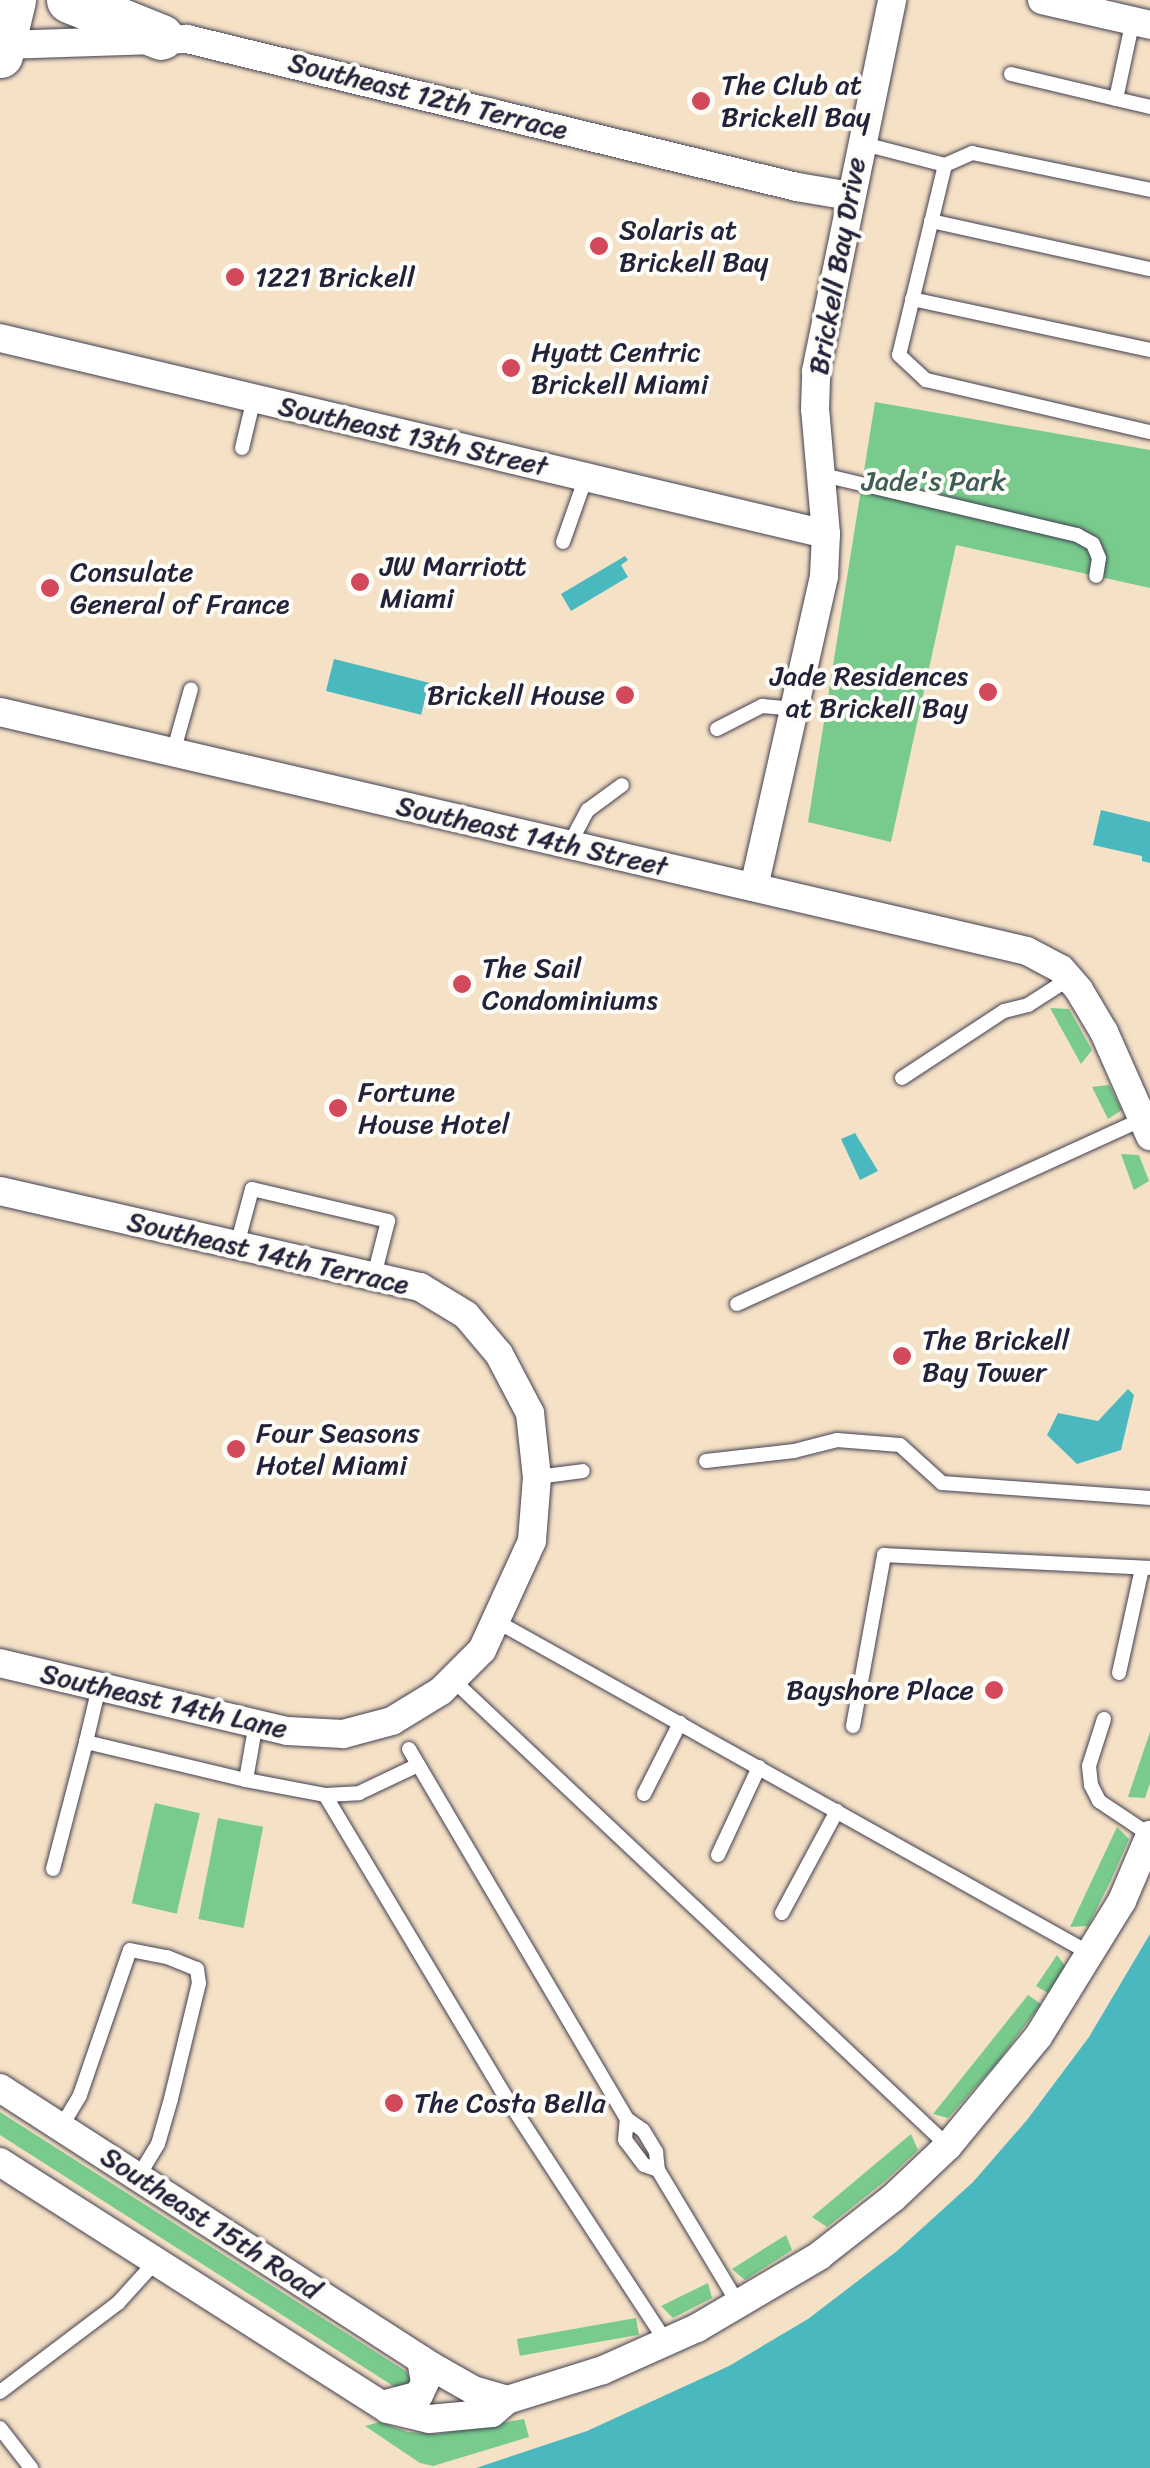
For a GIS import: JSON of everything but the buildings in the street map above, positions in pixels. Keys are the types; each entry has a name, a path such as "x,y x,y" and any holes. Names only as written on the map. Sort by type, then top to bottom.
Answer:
{"main road":[{"path":"1,50 13,0"},
{"path":"68,0 161,37"}],"street":[{"name":"Brickell Bay Drive","path":"754,887 824,576 826,534 816,427 816,371 859,143 892,0"},
{"path":"1045,0 1141,22"},
{"name":"Southeast 12th Terrace","path":"1,50 161,37 188,39 797,187 850,196"},
{"name":"Southeast 13th Street","path":"0,338 826,534"},
{"name":"Southeast 14th Street","path":"0,712 1027,950 1066,973"},
{"path":"1066,973 1104,1032 1146,1128"},
{"name":"Southeast 14th Terrace","path":"0,1191 420,1287 466,1315 500,1354 530,1413 537,1477 532,1541"},
{"name":"Southeast 14th Lane","path":"0,1663 287,1731 344,1734 392,1722 452,1680 482,1650 532,1541"},
{"path":"0,2162 382,2405 413,2418 454,2419 492,2413 507,2400 589,2375 667,2343 739,2305 846,2236 948,2146 1038,2037 1122,1902 1150,1835"},
{"name":"Southeast 15th Road","path":"0,2088 461,2385 507,2400"},
{"path":"382,2405 420,2395 425,2382 421,2359"}],"lane":[{"path":"1116,99 1141,22"},
{"path":"1010,74 1150,106"},
{"path":"859,143 945,165 972,154 1150,190"},
{"path":"945,165 899,356 926,380 1150,432"},
{"path":"932,221 1150,270"},
{"path":"912,299 1150,350"},
{"path":"242,448 254,398"},
{"path":"823,476 1077,536 1093,544 1099,558 1096,576"},
{"path":"563,542 586,477"},
{"path":"174,753 191,689"},
{"path":"717,729 762,706 796,709"},
{"path":"568,844 588,810 622,785"},
{"path":"902,1078 1004,1010 1028,1005 1066,973"},
{"path":"737,1304 1146,1128"},
{"path":"237,1245 252,1189 388,1221 374,1276"},
{"path":"706,1461 794,1451 837,1440 868,1442 900,1445 942,1483 1150,1498"},
{"path":"537,1477 583,1471"},
{"path":"853,1726 884,1555 1146,1568 1119,1673"},
{"path":"496,1620 1092,1954"},
{"path":"452,1680 948,2146"},
{"path":"53,1869 99,1687"},
{"path":"1104,1718 1089,1766 1090,1785 1099,1801 1150,1835"},
{"path":"246,1780 256,1723"},
{"path":"644,1794 680,1723"},
{"path":"86,1742 325,1795 359,1794 418,1765"},
{"path":"408,1749 627,2119 626,2140 644,2166 658,2170 739,2305"},
{"path":"718,1855 759,1768"},
{"path":"325,1795 502,2090 667,2343"},
{"path":"782,1914 837,1811"},
{"path":"61,2126 80,2095 130,1950 168,1956 197,1968 199,1983 171,2099 158,2144 139,2176"},
{"path":"0,2392 118,2303 158,2260"},
{"path":"0,2428 31,2468"}],"green space":[{"name":"Jade's Park","path":"875,402 1150,450 1150,588 956,545 891,842 808,822"},
{"path":"1050,1008 1069,1009 1092,1050 1081,1064"},
{"path":"1109,1085 1122,1110 1108,1119 1092,1087"},
{"path":"1121,1154 1139,1155 1149,1181 1134,1190"},
{"path":"1150,1732 1150,1783 1145,1798 1128,1797"},
{"path":"155,1803 200,1813 177,1914 132,1903"},
{"path":"218,1818 263,1827 244,1928 198,1919"},
{"path":"1117,1827 1129,1839 1111,1880 1088,1926 1070,1927"},
{"path":"1057,1955 1065,1966 1048,1993 1036,1986"},
{"path":"1028,1995 1041,2004 997,2063 948,2118 933,2114"},
{"path":"0,2112 407,2372 412,2386 398,2389 0,2135"},
{"path":"911,2134 918,2150 885,2181 827,2227 812,2217"},
{"path":"786,2235 792,2250 745,2280 732,2269"},
{"path":"708,2283 712,2298 673,2318 661,2306"},
{"path":"636,2318 639,2335 520,2356 517,2339"},
{"path":"524,2419 529,2437 433,2466 420,2463 365,2426 380,2422 408,2432 438,2434"}],"water":[{"path":"625,556 628,560 621,565 628,577 571,611 561,594"},
{"path":"334,659 429,683 421,715 326,691"},
{"path":"1101,810 1150,822 1150,863 1142,861 1142,856 1093,845"},
{"path":"855,1133 878,1171 860,1180 841,1139"},
{"path":"1128,1389 1134,1395 1121,1450 1077,1464 1047,1435 1058,1413 1098,1421"},
{"path":"1150,1934 1150,2468 476,2468 587,2431 729,2366 808,2319 897,2251 973,2182 1027,2120 1089,2037"}],"place":[{"name":"The Club at Brickell Bay","path":"701,101"},
{"name":"Solaris at Brickell Bay","path":"599,246"},
{"name":"1221 Brickell","path":"235,277"},
{"name":"Hyatt Centric Brickell Miami","path":"511,368"},
{"name":"JW Marriott Miami","path":"360,582"},
{"name":"Consulate General of France","path":"50,588"},
{"name":"Jade Residences at Brickell Bay","path":"988,692"},
{"name":"Brickell House","path":"625,695"},
{"name":"The Sail Condominiums","path":"462,984"},
{"name":"Fortune House Hotel","path":"338,1108"},
{"name":"The Brickell Bay Tower","path":"902,1356"},
{"name":"Four Seasons Hotel Miami","path":"236,1449"},
{"name":"Bayshore Place","path":"994,1690"},
{"name":"The Costa Bella","path":"394,2103"}]}
